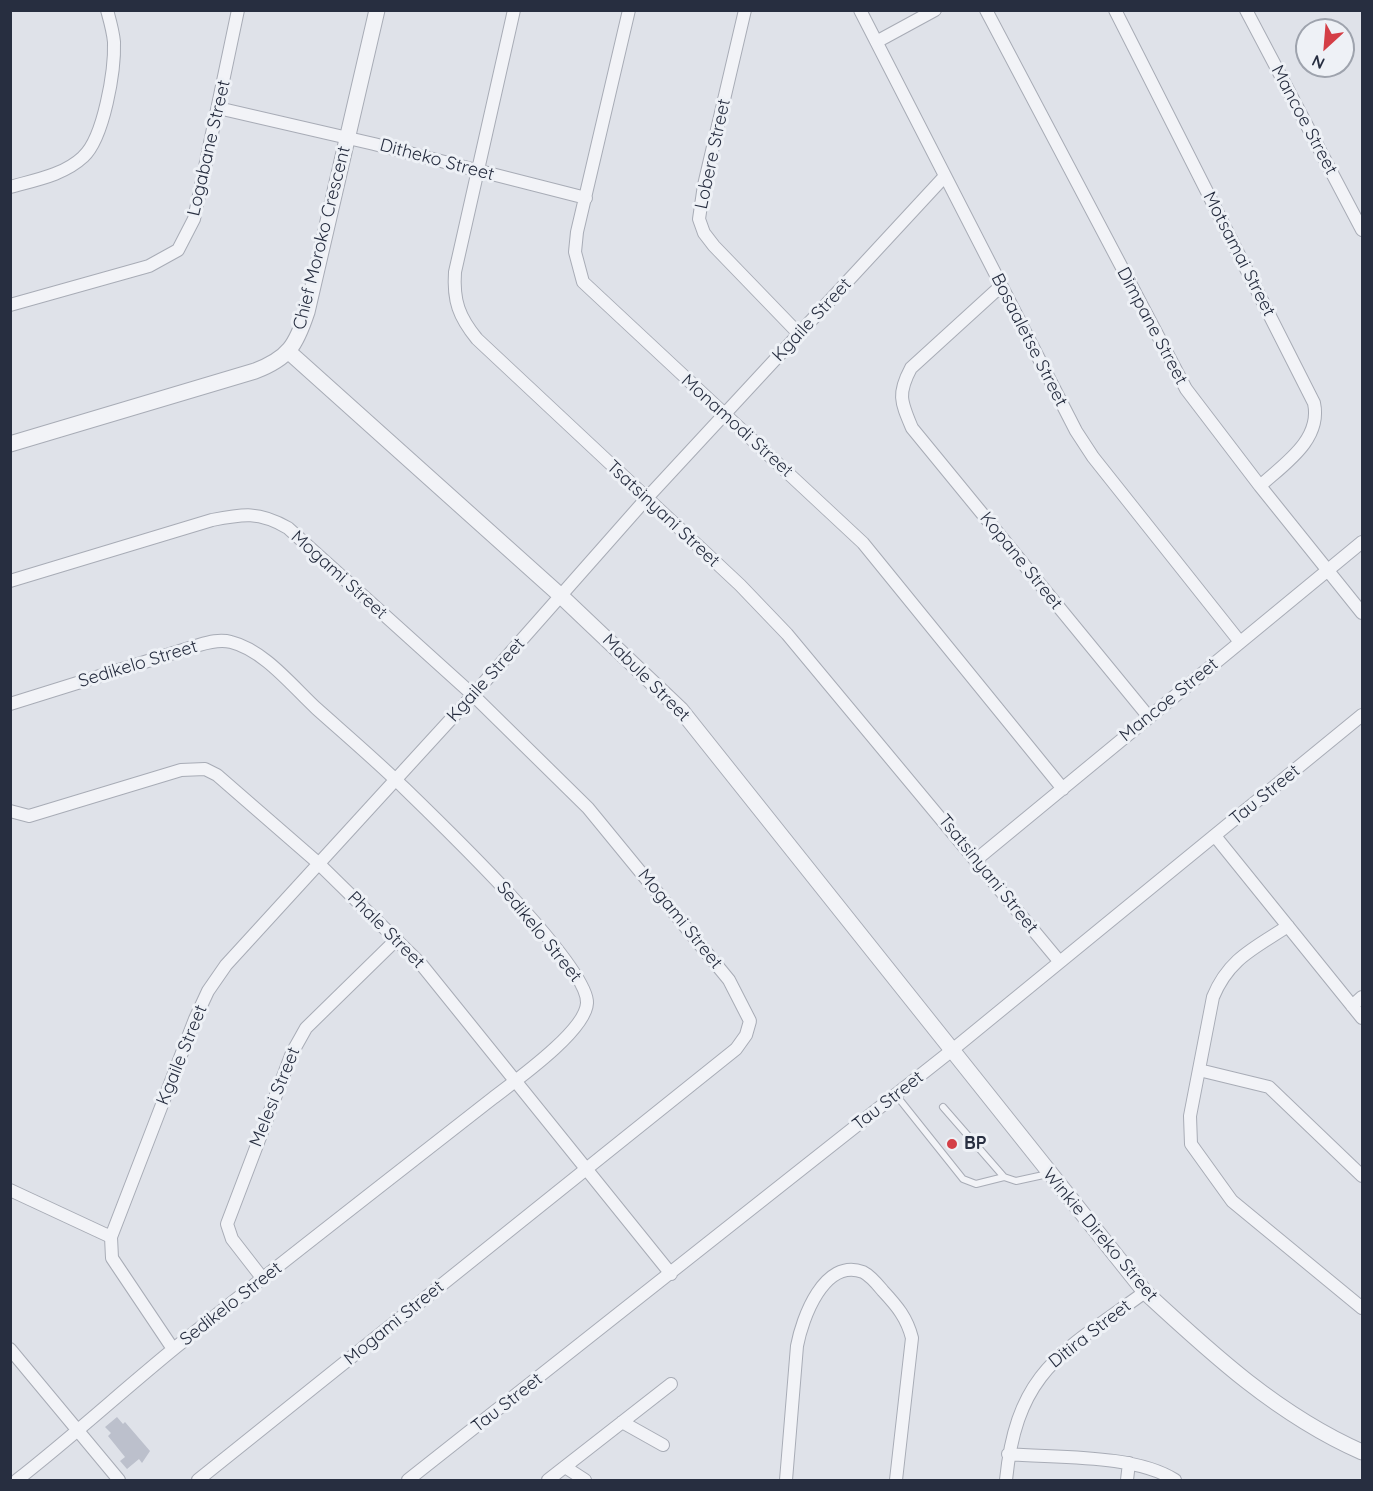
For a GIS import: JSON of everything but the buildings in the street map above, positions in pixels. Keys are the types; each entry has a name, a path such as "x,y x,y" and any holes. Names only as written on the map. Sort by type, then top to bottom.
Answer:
{"street":[{"path":"10,187 73,165 92,145 103,112 114,61 114,40 107,10"},
{"name":"Logabane Street","path":"10,305 149,266 178,250 194,219 238,10"},
{"name":"Chief Moroko Crescent","path":"10,444 255,371 276,363 289,352 299,335 307,312 377,10"},
{"name":"Tsatsinyani Street","path":"514,10 455,272 453,290 461,319 477,339 740,585 788,633 1059,961"},
{"name":"Monamodi Street","path":"629,10 575,252 583,282 723,415 863,543 1063,789"},
{"name":"Lobere Street","path":"745,10 704,185 699,219 704,233 714,246 799,334"},
{"name":"Bosaaletse Street","path":"860,10 878,41 1063,408 1093,457 1240,642"},
{"path":"878,41 935,10"},
{"name":"Dimpane Street","path":"986,10 1173,367 1197,404 1362,613"},
{"name":"Motsamai Street","path":"1115,10 1314,403 1316,415 1314,430 1306,442 1260,486"},
{"name":"Mancoe Street","path":"1246,10 1362,230"},
{"name":"Ditheko Street","path":"218,108 347,137 586,198"},
{"name":"Kgaile Street","path":"111,1237 208,991 226,965 317,862 472,695 646,499 945,176"},
{"name":"Kopane Street","path":"1001,286 911,368 902,385 901,402 912,428 1148,716"},
{"name":"Mabule Street","path":"289,352 561,596 681,710 769,817 951,1051"},
{"name":"Mogami Street","path":"10,581 212,520 246,515 271,518 288,528 539,758 624,849 729,980 750,1020 746,1035 736,1049 198,1480"},
{"name":"Mancoe Street","path":"977,859 1362,542"},
{"name":"Sedikelo Street","path":"10,704 199,645 230,642 253,653 394,779 525,910 578,977 586,992 586,1011 579,1024 515,1081 173,1350 79,1432 17,1480"},
{"name":"Tau Street","path":"408,1480 951,1051 1362,715"},
{"name":"Phale Street","path":"10,811 29,816 181,770 205,769 244,796 317,862 421,964 671,1274"},
{"path":"1215,836 1362,1018"},
{"path":"1288,926 1226,971 1213,997 1188,1132 1196,1154 1239,1208 1362,1308"},
{"name":"Melesi Street","path":"263,1279 232,1239 227,1224 292,1053 306,1028 397,939"},
{"path":"1352,1006 1362,997"},
{"name":"Winkie Direko Street","path":"951,1051 1145,1292 1216,1358 1281,1408 1326,1436 1362,1452"},
{"path":"1199,1070 1257,1082 1278,1093 1327,1144 1362,1176"},
{"path":"10,1190 111,1237 112,1258 173,1350"},
{"path":"786,1480 797,1346 801,1324 822,1287 835,1275 847,1271 863,1272 875,1282 908,1322 912,1338 896,1480"},
{"name":"Ditira Street","path":"1006,1480 1008,1454 1018,1418 1027,1395 1040,1375 1057,1356 1145,1292"},
{"path":"10,1349 119,1480"},
{"path":"548,1480 671,1384"},
{"path":"622,1422 663,1445"},
{"path":"1008,1454 1129,1463 1148,1467 1175,1480"},
{"path":"1127,1480 1129,1463"},
{"path":"565,1467 585,1480"}],"lane":[{"path":"896,1095 963,1179 976,1184 1004,1177"},
{"path":"943,1107 1004,1177 1016,1181 1049,1174"}],"place":[{"name":"BP","path":"952,1144"}]}
